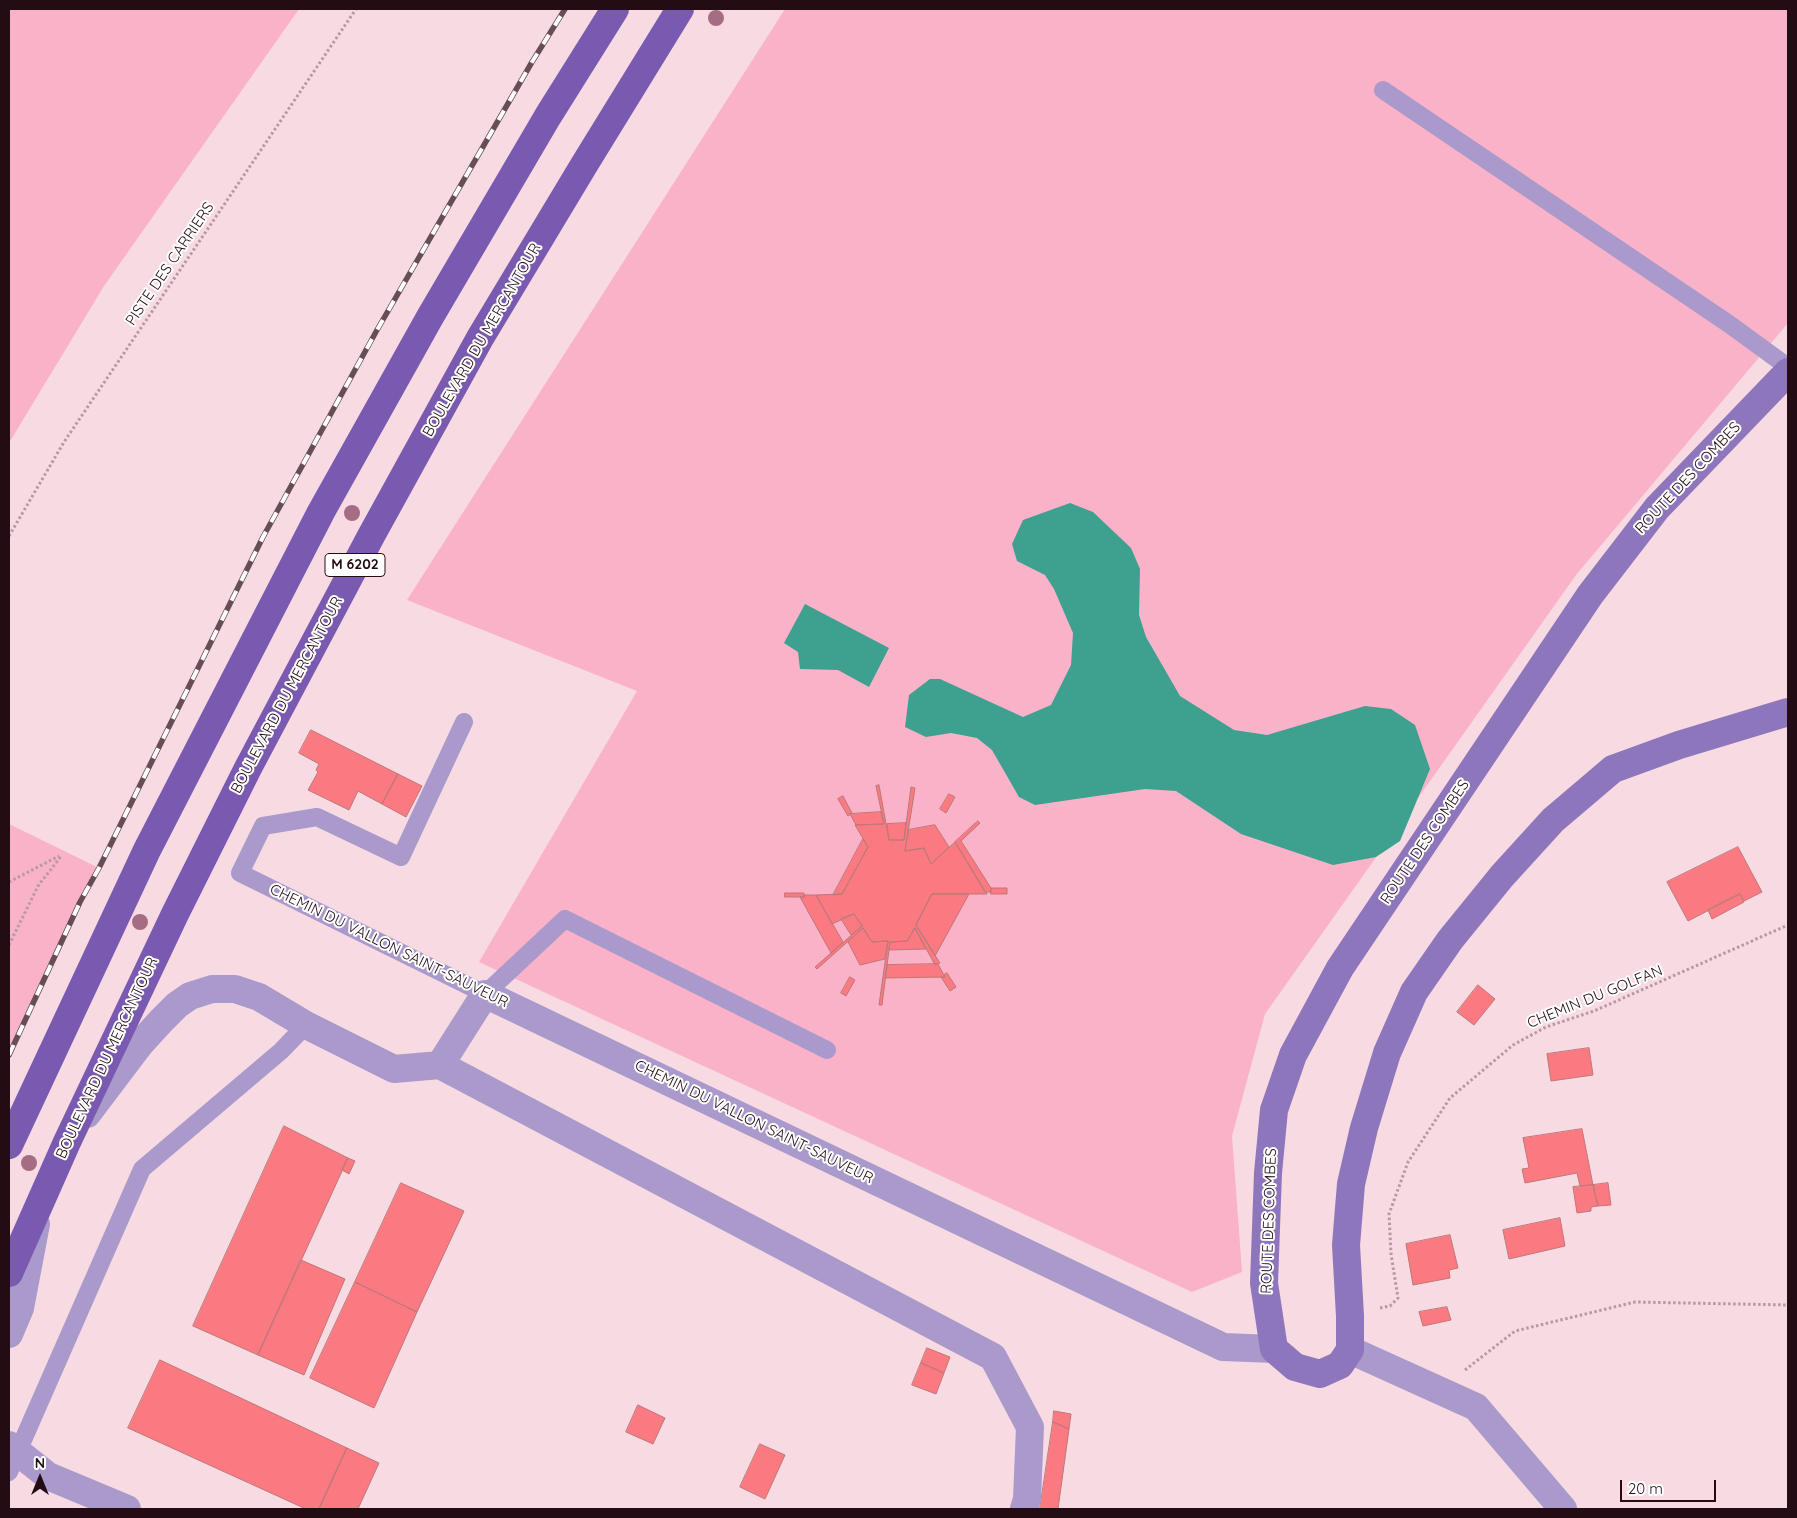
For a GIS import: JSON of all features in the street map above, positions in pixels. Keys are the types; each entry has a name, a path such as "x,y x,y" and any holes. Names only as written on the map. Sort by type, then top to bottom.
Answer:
{"main road":[{"path":"9,1146 146,850 321,512 435,308 553,108 615,9"},
{"name":"BOULEVARD DU MERCANTOUR","path":"9,1273 67,1142 175,914 248,768 371,536 480,338 584,164 680,9"},
{"name":"ROUTE DES COMBES","path":"1274,1349 1264,1283 1268,1173 1274,1110 1293,1055 1340,968 1590,595 1657,508 1788,372"},
{"path":"1274,1349 1295,1367 1320,1374 1340,1365 1350,1350 1346,1245 1351,1184 1364,1128 1387,1053 1414,992 1450,940 1502,876 1552,820 1613,769 1679,745 1788,712"}],"street":[{"path":"67,1142 140,1044 172,1010 190,996 212,989 235,989 260,997 306,1025 394,1069 440,1065 993,1357 1030,1426 1027,1499 1024,1509"},
{"path":"440,1065 485,994"},
{"name":"CHEMIN DU VALLON SAINT-SAUVEUR","path":"485,994 1224,1346 1274,1349"},
{"path":"9,1334 20,1308 41,1200"},
{"path":"1350,1350 1476,1407 1563,1509"},
{"path":"12,1456 48,1476 127,1509"}],"lane":[{"path":"1383,90 1723,320 1788,367"},
{"name":"CHEMIN DU VALLON SAINT-SAUVEUR","path":"464,722 401,857 318,817 263,826 240,873 485,994"},
{"path":"485,994 565,919 827,1050"},
{"path":"12,1456 142,1169 281,1051 306,1025"}],"path":[{"name":"PISTE DES CARRIERS","path":"9,536 64,442 356,9"},
{"path":"9,882 62,855 38,886 9,946"},
{"name":"CHEMIN DU GOLFAN","path":"1350,1316 1390,1306 1398,1298 1390,1254 1389,1214 1408,1162 1450,1098 1513,1045 1546,1027 1594,1011 1788,926"},
{"path":"1439,1390 1515,1330 1634,1302 1788,1305"}],"shaded area":[{"path":"9,9 299,9 104,286 9,443"},
{"path":"785,9 1788,9 1788,323 1576,575 1265,1014 1232,1136 1242,1272 1192,1292 479,962 637,691 407,600"},
{"path":"1070,503 1093,512 1131,548 1140,569 1139,615 1146,637 1180,696 1234,730 1267,735 1365,706 1391,709 1415,725 1430,769 1400,841 1376,857 1333,865 1241,834 1176,791 1145,789 1035,805 1019,797 992,750 977,738 951,733 926,737 905,727 909,695 930,679 940,679 1023,717 1051,705 1071,665 1073,633 1054,589 1045,575 1017,561 1012,544 1023,520"},
{"path":"805,604 889,648 869,687 838,670 800,669 798,652 784,643"},
{"path":"9,824 99,868 80,902 9,1055"}],"building":[{"path":"311,730 398,774 382,804 358,791 349,810 308,790 318,772 316,770 319,764 299,753"},
{"path":"398,774 422,786 406,817 382,804"},
{"path":"879,785 889,840 904,840 911,787 915,788 905,851 924,848 931,864 955,842 987,894 932,894 916,925 940,963 935,965 915,928 907,941 890,942 882,1005 879,1005 888,941 872,942 863,928 817,969 815,967 862,926 854,914 832,924 816,895 842,894 868,847 855,825 884,824 876,786"},
{"path":"949,794 955,797 946,813 940,809"},
{"path":"843,796 852,813 848,816 838,799"},
{"path":"881,812 884,824 856,825 850,814"},
{"path":"978,821 980,823 961,841 991,888 991,892 985,892 955,842"},
{"path":"906,823 904,840 889,840 887,824"},
{"path":"935,825 949,847 931,864 924,848 905,851 908,830"},
{"path":"863,839 868,847 842,894 833,895"},
{"path":"1738,847 1762,892 1744,901 1740,894 1688,921 1667,882"},
{"path":"991,888 1007,888 1007,894 991,894"},
{"path":"785,893 804,893 804,897 785,897"},
{"path":"932,894 969,894 935,956 916,925"},
{"path":"1740,894 1744,902 1712,919 1708,910"},
{"path":"804,895 816,895 843,942 831,953 800,897 804,897"},
{"path":"854,914 862,926 851,935 841,919"},
{"path":"863,928 872,942 888,941 885,959 860,965 848,942"},
{"path":"915,928 926,949 889,950 890,942 907,941"},
{"path":"938,964 945,977 885,978 887,965"},
{"path":"947,973 956,987 950,991 941,977 945,977 944,975"},
{"path":"850,977 855,980 846,996 841,993"},
{"path":"1478,985 1495,999 1474,1025 1457,1012"},
{"path":"1589,1048 1593,1075 1551,1081 1547,1054"},
{"path":"284,1126 348,1158 258,1355 193,1326"},
{"path":"1582,1129 1593,1185 1580,1186 1577,1173 1525,1183 1522,1169 1529,1168 1523,1138"},
{"path":"348,1158 355,1161 349,1174 342,1170"},
{"path":"401,1183 464,1211 417,1312 355,1282"},
{"path":"1608,1183 1611,1205 1598,1206 1593,1185"},
{"path":"1593,1185 1598,1206 1591,1207 1591,1211 1577,1213 1573,1187"},
{"path":"1560,1218 1565,1246 1509,1259 1503,1230"},
{"path":"1450,1235 1458,1268 1449,1270 1450,1278 1413,1285 1406,1244"},
{"path":"301,1260 345,1279 304,1375 258,1355"},
{"path":"355,1282 417,1312 374,1408 310,1378"},
{"path":"1447,1307 1451,1320 1423,1326 1419,1312"},
{"path":"927,1348 950,1357 944,1373 921,1363"},
{"path":"160,1360 347,1448 319,1509 306,1509 128,1428"},
{"path":"921,1363 944,1373 936,1394 912,1385"},
{"path":"638,1405 665,1418 653,1444 626,1432"},
{"path":"1054,1411 1071,1414 1069,1429 1053,1422"},
{"path":"1053,1422 1069,1429 1058,1509 1040,1509"},
{"path":"760,1444 785,1455 765,1499 740,1487"},
{"path":"347,1448 379,1463 358,1509 319,1509"}],"railway":[{"path":"9,1055 80,902 99,868 263,537 377,330 532,62 565,9"}]}
